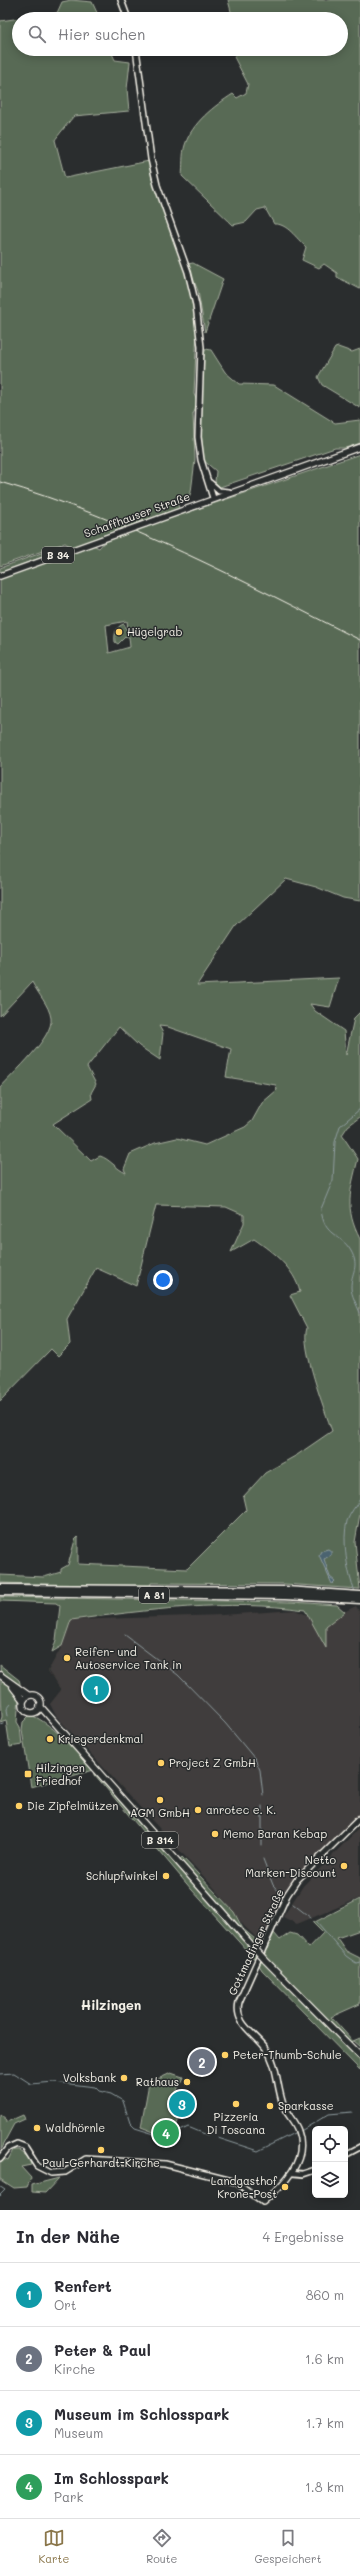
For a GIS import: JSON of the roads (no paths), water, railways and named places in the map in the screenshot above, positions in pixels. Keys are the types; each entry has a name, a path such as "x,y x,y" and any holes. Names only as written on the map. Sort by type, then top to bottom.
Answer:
{"highway":[{"name":"A 81","path":"0,1588 360,1595"},
{"name":"A 81","path":"0,1592 309,1594 360,1600"}],"main road":[{"path":"122,0 126,12"},
{"path":"137,56 151,159 157,185 188,272 196,305 201,347 198,437 207,479 213,498"},
{"name":"B 34","path":"213,498 360,447"},
{"path":"207,479 215,489 229,492"},
{"name":"Schaffhauser Straße","path":"0,576 213,498"},
{"path":"0,1675 28,1695 37,1697 40,1706 36,1712 29,1712 25,1710 23,1700 12,1685"},
{"path":"23,1700 28,1695"},
{"name":"B 314","path":"40,1706 61,1732 118,1792 256,1950 360,2056"},
{"name":"B 314","path":"36,1712 61,1732"},
{"name":"Gottmadinger Straße","path":"292,2173 300,2144 299,2134 283,2104 275,2066 264,2046 242,2024 238,2014 239,2002 288,1895 297,1880 360,1818"},
{"path":"0,2158 8,2148 18,2144 25,2147 37,2166 51,2173 65,2172 86,2159 165,2164 236,2182 262,2202 292,2173"}],"street":[{"path":"348,2153 360,2147"},
{"path":"292,2173 303,2174 312,2171"}],"water":[{"path":"328,1549 331,1551 331,1555 324,1559 330,1577 335,1581 332,1584 319,1555 321,1551"}],"waterway":[{"path":"360,1109 340,1126 335,1142 333,1180 321,1209 325,1225 333,1234 347,1245 354,1257 355,1265 351,1282 351,1290 360,1313"},
{"path":"355,1592 346,1556 345,1537 347,1521 360,1499"},
{"path":"125,1635 178,1675 225,1723 255,1759 260,1770 263,1795"},
{"path":"8,1716 7,1709 11,1704"},
{"path":"262,1806 262,1845"},
{"path":"263,1859 273,1885 283,1896"},
{"path":"293,1904 311,1918"},
{"path":"317,1922 346,1956 356,1963 360,1962"},
{"path":"0,2074 14,2073 31,2084 54,2082 95,2087 99,2091 111,2094 123,2101 130,2123 135,2128 167,2138 188,2127 207,2135"},
{"path":"299,2132 329,2114 352,2112"},
{"path":"218,2138 258,2151 296,2132"},
{"path":"0,2186 6,2190 0,2196"}],"railway":[{"path":"0,482 47,497 139,533 228,574 360,640"}],"place":[{"name":"Hügelgrab","path":"119,632"},
{"name":"Reifen- und Autoservice Tank in","path":"67,1658"},
{"name":"Renfert","path":"96,1689"},
{"name":"Kriegerdenkmal","path":"50,1739"},
{"name":"Project Z GmbH","path":"161,1763"},
{"name":"Hilzingen Friedhof","path":"28,1774"},
{"name":"AGM GmbH","path":"160,1800"},
{"name":"Die Zipfelmützen","path":"19,1806"},
{"name":"anrotec e. K.","path":"198,1810"},
{"name":"Memo Baran Kebap","path":"215,1834"},
{"name":"Netto Marken-Discount","path":"344,1866"},
{"name":"Schlupfwinkel","path":"166,1876"},
{"name":"Peter-Thumb-Schule","path":"225,2055"},
{"name":"Peter & Paul","path":"202,2062"},
{"name":"Volksbank","path":"124,2078"},
{"name":"Rathaus","path":"187,2082"},
{"name":"Museum im Schlosspark","path":"182,2104"},
{"name":"Pizzeria Di Toscana","path":"236,2104"},
{"name":"Sparkasse","path":"270,2106"},
{"name":"Waldhörnle","path":"37,2128"},
{"name":"Im Schlosspark","path":"166,2133"},
{"name":"Paul-Gerhardt-Kirche","path":"101,2150"},
{"name":"Landgasthof Krone-Post","path":"285,2187"}],"district":[{"name":"Hilzingen","path":"111,2005"}]}
